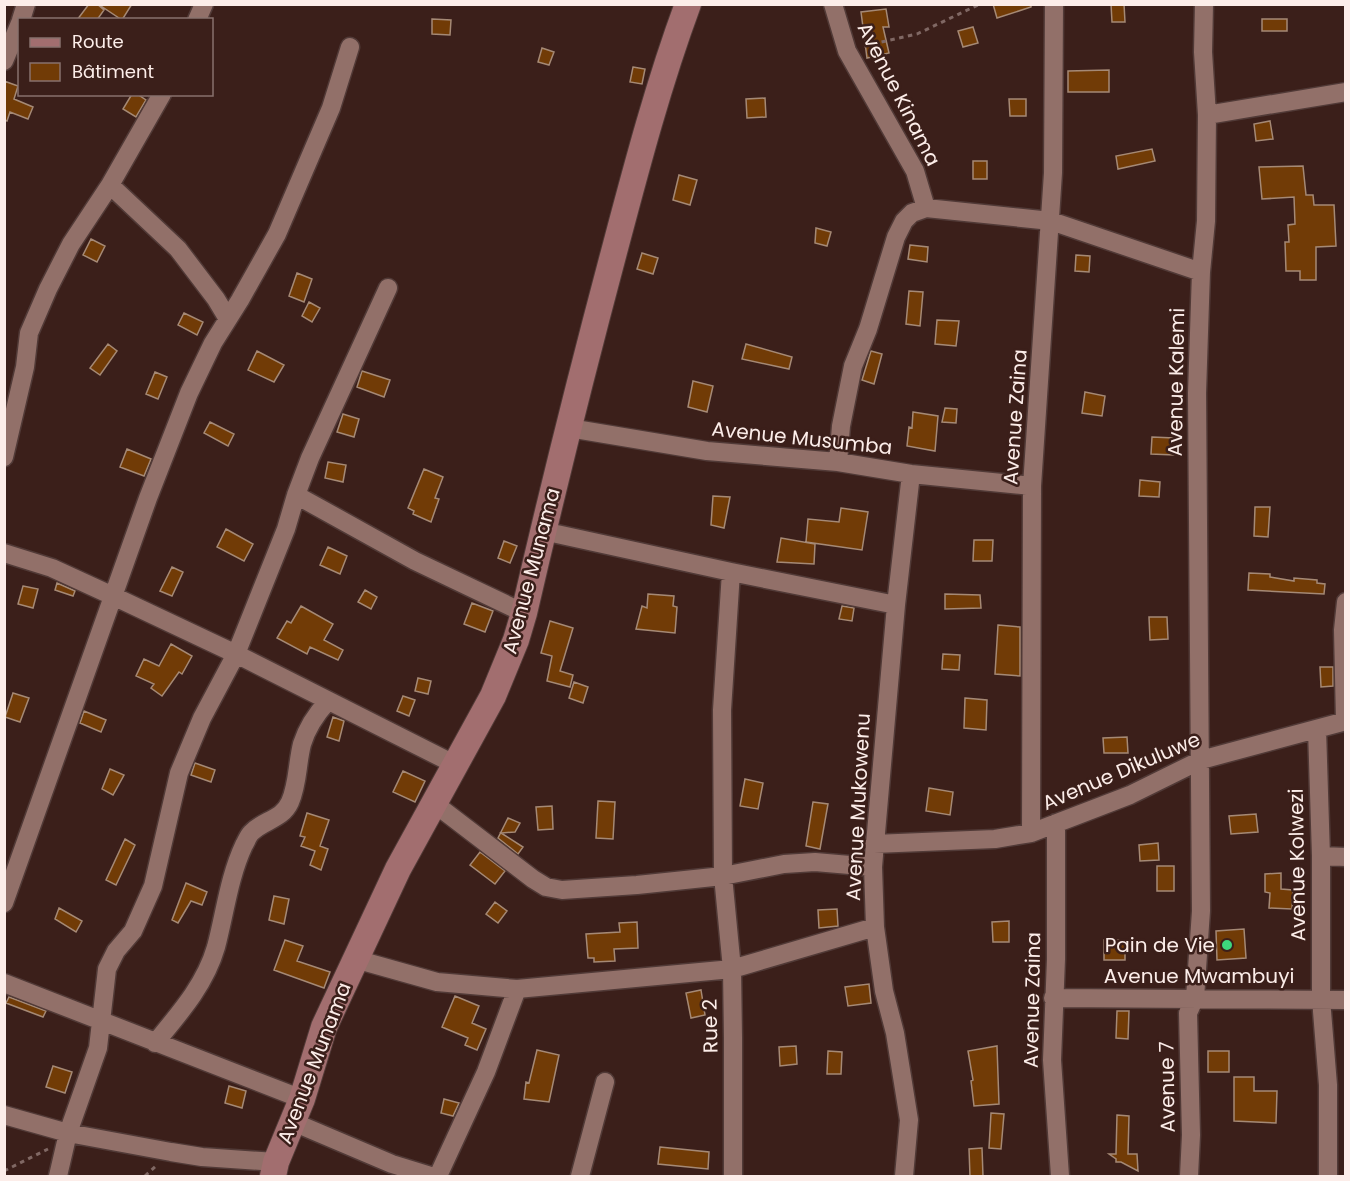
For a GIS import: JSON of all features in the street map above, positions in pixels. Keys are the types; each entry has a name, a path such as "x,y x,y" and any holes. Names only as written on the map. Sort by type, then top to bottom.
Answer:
{"street":[{"path":"198,18 204,4"},
{"name":"Avenue Munama","path":"275,1169 324,1027 398,869 493,696 516,640 568,428 642,147 672,46 688,4"},
{"name":"Avenue Kinama","path":"832,4 847,51 915,171 926,208"},
{"name":"Avenue Zaina","path":"1031,833 1032,486 1051,220 1054,4"},
{"name":"Avenue Kalemi","path":"1195,998 1201,911 1197,393 1201,272 1206,220 1207,115 1203,52 1204,4"},
{"path":"4,61 18,26"},
{"path":"4,903 113,596 189,393 213,343 277,234 331,108 350,47"},
{"path":"1207,115 1346,92"},
{"path":"4,457 25,367 29,333 48,289 71,244 110,185 161,96"},
{"path":"110,185 178,249 216,299 228,320"},
{"path":"838,462 841,426 853,366 868,329 896,237 904,221 912,213 926,208 1051,220 1201,272"},
{"path":"58,1176 68,1133 98,1048 104,983 110,959 133,931 153,886 179,773 202,718 236,654 286,529 309,458 388,288"},
{"name":"Avenue Musumba","path":"568,428 707,451 838,462 911,474 1032,486"},
{"name":"Avenue Mukowenu","path":"904,1176 909,1120 874,927 873,867 896,605 911,474"},
{"path":"296,495 416,561 524,613"},
{"path":"543,531 896,605"},
{"path":"4,553 51,568 113,596 236,654 456,765"},
{"name":"Rue 2","path":"731,572 722,710 723,876 732,969 733,1176"},
{"path":"1345,721 1343,630 1346,602"},
{"path":"155,1043 190,1001 204,975 215,948 235,868 244,845 251,833 280,816 288,806 295,789 302,744 319,710 328,701"},
{"name":"Avenue Dikuluwe","path":"874,844 995,839 1031,833 1130,795 1201,760 1345,721"},
{"name":"Avenue Kolwezi","path":"1317,729 1321,856 1321,999 1328,1085 1337,1134 1328,1176"},
{"path":"435,804 546,887 562,890 723,876 784,864 873,867"},
{"name":"Avenue Zaina","path":"1056,823 1056,959 1052,1060 1060,1176"},
{"path":"1321,856 1346,857"},
{"path":"356,959 437,982 517,989 732,969 874,927"},
{"path":"4,983 155,1043 297,1110 392,1164 431,1176"},
{"path":"438,1176 486,1072 517,989"},
{"name":"Avenue Mwambuyi","path":"1053,998 1346,1000"},
{"name":"Avenue 7","path":"1189,1176 1191,1135 1188,1013 1195,998"},
{"path":"580,1176 605,1082"},
{"path":"4,1115 68,1133 275,1169"}],"path":[{"path":"847,51 917,34 980,4"},
{"path":"4,1171 56,1146 68,1133"}],"building":[{"path":"89,4 97,4 104,10 98,18 78,18"},
{"path":"98,4 132,4 123,18 119,18"},
{"path":"993,4 1031,4 1031,7 997,18"},
{"path":"1111,4 1124,4 1125,22 1112,22"},
{"path":"886,9 889,27 883,27 889,53 867,58 861,12"},
{"path":"432,19 451,20 450,35 432,34"},
{"path":"1262,19 1287,19 1287,31 1262,31"},
{"path":"973,27 978,43 963,47 958,31"},
{"path":"542,48 554,52 549,65 538,62"},
{"path":"633,67 645,69 642,84 630,82"},
{"path":"1109,70 1109,92 1068,92 1068,71"},
{"path":"4,81 18,86 14,99 33,107 28,119 10,112 7,121 4,120"},
{"path":"131,96 140,96 146,100 136,117 123,109"},
{"path":"765,98 766,117 747,118 746,99"},
{"path":"1009,99 1026,99 1026,116 1010,116"},
{"path":"1270,121 1273,139 1256,141 1254,124"},
{"path":"1152,149 1155,161 1118,169 1116,156"},
{"path":"973,161 987,161 987,179 973,179"},
{"path":"1303,166 1306,195 1313,195 1314,205 1334,205 1336,246 1316,247 1316,280 1300,280 1300,271 1286,271 1285,242 1289,242 1288,225 1295,224 1294,197 1262,199 1259,167"},
{"path":"679,175 697,180 690,205 673,200"},
{"path":"816,228 831,232 827,246 815,243"},
{"path":"91,239 105,246 97,262 83,255"},
{"path":"910,245 928,247 927,262 908,259"},
{"path":"642,253 658,258 653,274 637,269"},
{"path":"1076,255 1090,256 1089,272 1075,271"},
{"path":"297,273 312,279 304,302 289,296"},
{"path":"909,291 923,292 920,326 906,324"},
{"path":"309,302 320,308 312,322 302,316"},
{"path":"184,313 203,322 197,335 178,325"},
{"path":"937,320 959,321 956,346 935,344"},
{"path":"108,344 117,351 100,375 90,368"},
{"path":"746,344 792,357 789,369 742,359"},
{"path":"257,351 284,365 274,382 248,370"},
{"path":"871,351 882,354 874,384 862,380"},
{"path":"362,371 390,380 384,397 357,387"},
{"path":"155,372 167,377 158,399 146,394"},
{"path":"693,381 713,386 707,412 688,407"},
{"path":"1085,392 1105,396 1102,416 1082,413"},
{"path":"945,408 957,409 956,423 942,422"},
{"path":"913,412 938,416 935,451 907,446"},
{"path":"343,414 359,419 354,437 337,432"},
{"path":"210,422 234,434 228,446 204,433"},
{"path":"1152,437 1174,438 1174,455 1151,454"},
{"path":"127,449 151,459 144,476 120,467"},
{"path":"328,462 346,465 343,482 325,478"},
{"path":"424,469 443,477 435,498 439,499 431,522 413,514 414,511 408,508"},
{"path":"1140,480 1160,482 1159,497 1139,496"},
{"path":"713,496 730,497 724,528 711,525"},
{"path":"1255,507 1270,507 1268,537 1254,536"},
{"path":"841,508 868,512 862,550 806,542 808,519 839,522"},
{"path":"226,529 253,544 244,561 217,547"},
{"path":"781,538 815,544 814,564 777,562"},
{"path":"974,540 993,540 992,561 973,561"},
{"path":"504,541 517,546 510,563 498,558"},
{"path":"328,547 347,556 340,574 320,565"},
{"path":"172,567 183,572 172,596 160,591"},
{"path":"1249,573 1270,574 1270,577 1294,581 1294,578 1317,580 1317,583 1325,584 1324,594 1248,590"},
{"path":"57,583 75,591 73,596 55,590"},
{"path":"23,586 38,589 33,608 18,604"},
{"path":"365,590 377,597 371,609 358,602"},
{"path":"648,594 674,596 673,606 677,607 675,633 636,629 642,606 647,608"},
{"path":"945,594 980,595 981,608 945,609"},
{"path":"472,603 493,611 485,632 464,624"},
{"path":"301,606 333,624 324,640 343,650 338,660 310,647 307,654 277,638 287,621 291,623"},
{"path":"842,606 854,608 852,621 839,619"},
{"path":"1149,617 1167,617 1168,639 1150,640"},
{"path":"550,621 573,628 560,671 573,675 570,687 547,681 552,656 541,653"},
{"path":"998,625 1020,627 1020,676 995,674"},
{"path":"171,644 192,656 182,674 179,672 162,696 151,688 154,684 136,676 144,659 159,666"},
{"path":"943,654 960,655 959,670 942,669"},
{"path":"1320,667 1333,667 1333,686 1321,687"},
{"path":"418,678 431,681 428,694 415,691"},
{"path":"574,682 588,687 583,703 569,698"},
{"path":"13,693 29,698 20,722 5,717"},
{"path":"403,696 415,700 409,716 397,711"},
{"path":"965,698 987,700 986,730 964,728"},
{"path":"84,711 106,720 101,732 80,723"},
{"path":"333,717 344,721 339,741 327,737"},
{"path":"1127,737 1128,753 1104,753 1103,738"},
{"path":"195,763 215,770 211,782 191,775"},
{"path":"110,769 124,775 113,795 102,789"},
{"path":"403,771 425,781 415,802 393,792"},
{"path":"745,779 763,783 758,809 740,806"},
{"path":"929,788 953,792 950,815 926,811"},
{"path":"598,801 615,802 613,839 596,838"},
{"path":"813,802 828,804 820,849 806,846"},
{"path":"552,806 553,829 538,830 536,807"},
{"path":"307,813 329,820 320,846 328,849 321,870 310,865 315,851 301,846 305,837 300,836"},
{"path":"1256,814 1258,832 1231,834 1229,816"},
{"path":"508,818 520,823 515,832 501,833 523,847 518,854 498,838"},
{"path":"125,839 135,845 116,885 106,880"},
{"path":"1158,843 1159,860 1140,861 1139,845"},
{"path":"480,852 505,871 495,884 470,865"},
{"path":"1157,866 1174,866 1174,891 1157,891"},
{"path":"1281,873 1281,889 1293,890 1292,909 1269,908 1270,893 1265,892 1265,874"},
{"path":"186,883 207,892 202,905 191,901 178,923 172,920"},
{"path":"274,896 289,899 284,924 269,920"},
{"path":"495,902 507,911 498,923 486,914"},
{"path":"59,908 82,921 76,932 55,919"},
{"path":"837,909 838,926 819,928 818,910"},
{"path":"1009,921 1009,942 993,942 992,922"},
{"path":"637,922 638,948 614,949 615,961 594,962 594,958 588,958 586,934 620,932 619,923"},
{"path":"1244,929 1246,958 1217,960 1216,931"},
{"path":"285,940 303,946 297,961 330,972 324,988 274,970"},
{"path":"1104,940 1125,940 1125,960 1104,960"},
{"path":"869,984 871,1003 848,1006 845,987"},
{"path":"701,990 705,1015 691,1018 686,993"},
{"path":"455,996 479,1006 472,1023 486,1029 477,1050 465,1045 468,1038 442,1027"},
{"path":"9,997 46,1011 43,1017 6,1003"},
{"path":"1117,1011 1129,1011 1128,1039 1116,1038"},
{"path":"796,1046 797,1064 780,1066 779,1047"},
{"path":"997,1046 999,1104 974,1106 971,1081 973,1080 968,1051"},
{"path":"537,1050 559,1055 549,1102 524,1099 526,1082 529,1083"},
{"path":"828,1051 842,1052 841,1074 827,1074"},
{"path":"1208,1051 1229,1051 1229,1072 1208,1072"},
{"path":"53,1066 72,1072 65,1093 46,1087"},
{"path":"1234,1077 1254,1077 1254,1091 1277,1091 1276,1123 1234,1121"},
{"path":"229,1086 246,1091 242,1108 225,1103"},
{"path":"444,1099 459,1103 453,1116 441,1113"},
{"path":"991,1113 1004,1114 1001,1149 989,1148"},
{"path":"1117,1115 1129,1116 1128,1154 1137,1154 1138,1171 1121,1162 1116,1162 1116,1159 1109,1154 1116,1154"},
{"path":"660,1147 709,1152 708,1169 658,1164"},
{"path":"982,1148 983,1176 970,1176 969,1149"}],"place":[{"name":"Pain de Vie","path":"1227,945"}]}
